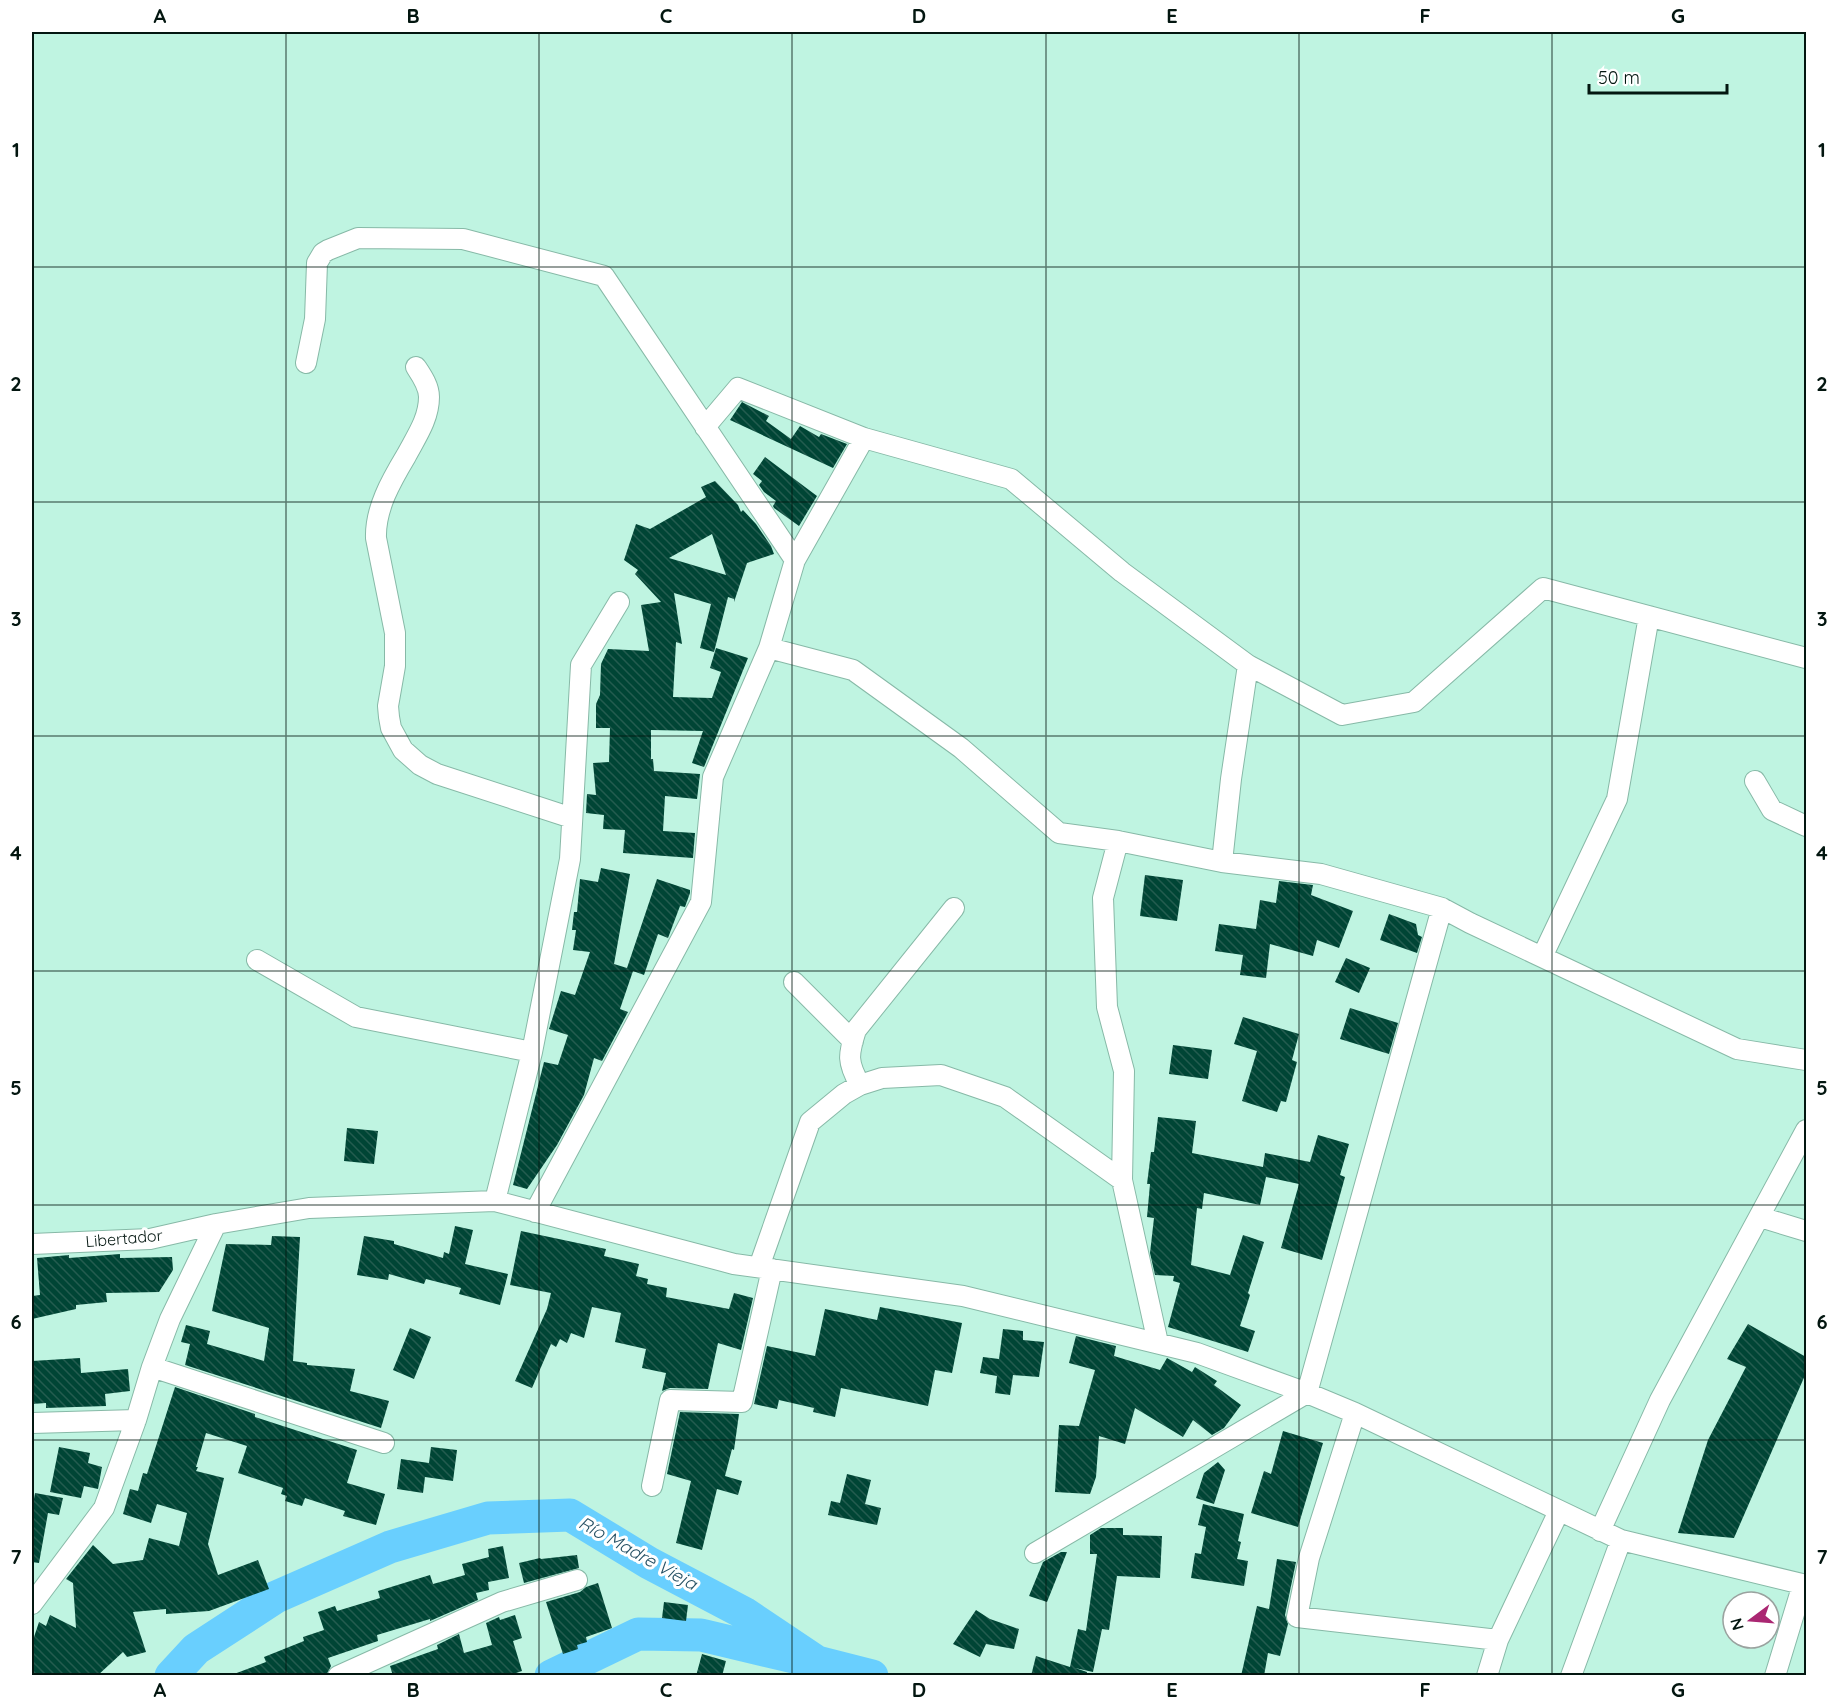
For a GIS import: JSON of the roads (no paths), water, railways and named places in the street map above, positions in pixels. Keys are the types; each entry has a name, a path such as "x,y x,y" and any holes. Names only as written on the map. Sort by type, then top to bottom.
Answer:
{"street":[{"path":"306,363 315,319 317,263 323,253 358,238 463,239 604,276 795,560"},
{"path":"417,367 424,378 429,395 425,417 421,431 380,506 376,528 395,633 395,666 388,706 391,728 403,750 420,765 437,774 572,818"},
{"path":"705,427 738,388 864,438 1011,479 1122,572 1248,665 1342,715 1414,702 1543,588 1806,658"},
{"path":"535,1212 701,902 713,777 769,648 795,560 864,438"},
{"path":"495,1201 532,1052 570,859 581,665 619,602"},
{"path":"1542,957 1617,799 1649,616"},
{"path":"769,648 853,670 961,748 1059,833 1118,840 1222,862 1321,874 1442,908 1737,1049 1806,1060"},
{"path":"1222,862 1231,779 1248,665"},
{"path":"1755,781 1772,810 1806,826"},
{"path":"1118,840 1103,898 1107,1006 1124,1071 1122,1180 1158,1343"},
{"path":"860,1085 849,1055 856,1030 954,908"},
{"path":"1035,1553 1307,1393 1442,908"},
{"path":"258,960 356,1017 532,1052"},
{"path":"794,982 853,1041"},
{"path":"652,1486 670,1400 742,1402 766,1268 810,1122 844,1094 860,1085 882,1078 941,1075 1005,1097 1122,1180"},
{"path":"1600,1531 1660,1400 1806,1130"},
{"name":"Libertador","path":"32,1244 150,1239 216,1224 309,1208 495,1201 734,1264 963,1296 1197,1353 1307,1393 1354,1413 1621,1540 1805,1584"},
{"path":"1760,1217 1806,1231"},
{"path":"32,1604 104,1508 170,1319 216,1224"},
{"path":"152,1367 384,1443"},
{"path":"1354,1413 1309,1558 1297,1617 1498,1640"},
{"path":"32,1423 136,1420"},
{"path":"1487,1676 1498,1640 1559,1511"},
{"path":"1571,1676 1621,1540"},
{"path":"338,1676 502,1602 578,1580"},
{"path":"1775,1676 1805,1584"}],"waterway":[{"name":"Río Madre Vieja","path":"171,1676 196,1649 276,1597 390,1547 488,1518 570,1515 649,1563 744,1613 817,1662 872,1676"},
{"path":"551,1676 638,1634 701,1635 798,1658"}]}
